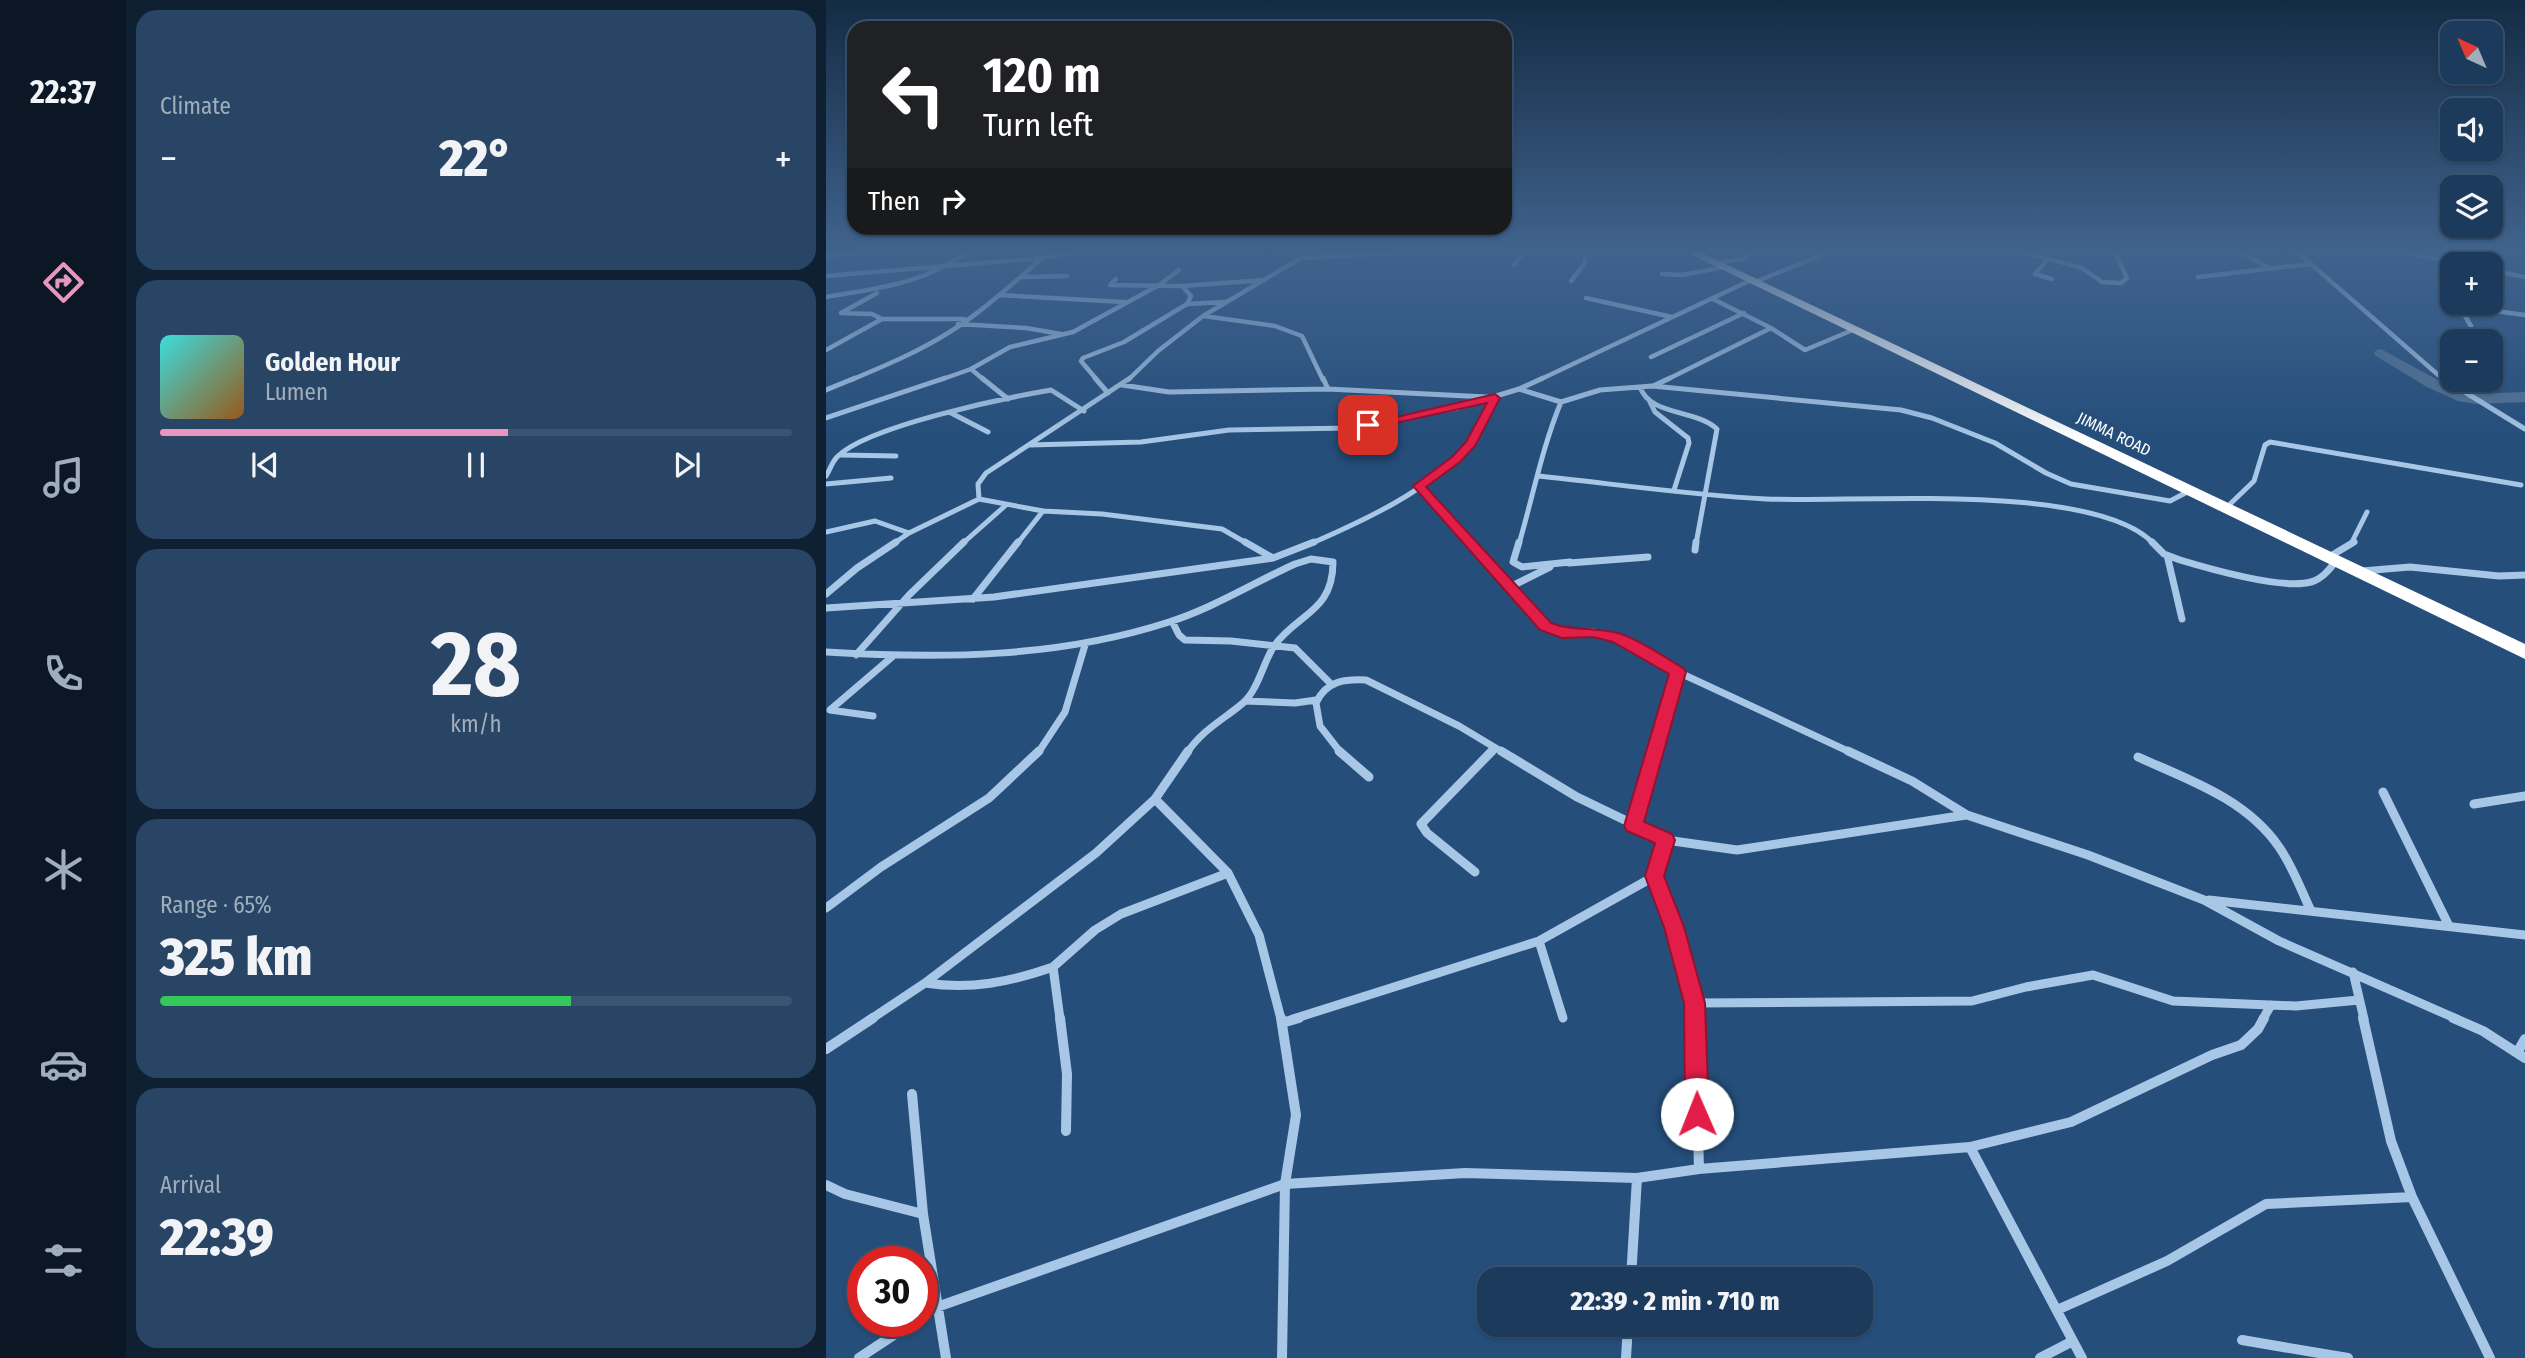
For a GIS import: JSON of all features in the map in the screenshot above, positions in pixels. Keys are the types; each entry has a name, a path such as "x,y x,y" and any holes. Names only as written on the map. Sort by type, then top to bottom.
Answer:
{"highway":[{"name":"JIMMA ROAD","path":"1822,313 2525,652"}],"street":[{"path":"853,313 872,314 882,319 965,318"},
{"path":"826,390 926,347 972,313"},
{"path":"826,418 971,369 1010,347 1065,335 1104,313"},
{"path":"1108,394 1081,360 1125,342 1172,313"},
{"path":"979,499 980,479 1122,385 1158,351 1207,313"},
{"path":"1656,313 1672,317"},
{"path":"1030,445 1149,442 1229,430 1351,428 1495,398 1680,313"},
{"path":"1651,357 1743,313"},
{"path":"1745,313 1801,348 1810,350 1855,329"},
{"path":"2367,313 2447,382 2525,429"},
{"path":"2463,313 2471,326"},
{"path":"1203,316 1275,326 1302,336 1328,389"},
{"path":"826,350 882,319"},
{"path":"958,324 1027,328 1065,335"},
{"path":"1652,387 1771,328"},
{"path":"971,369 1008,399"},
{"path":"1122,385 1156,391 1184,392 1328,389 1410,391 1495,398"},
{"path":"1640,387 1642,395 1650,402 1655,412 1688,438 1689,443 1674,490"},
{"path":"1519,389 1561,402 1600,390 1652,387 1901,410 1932,418 1995,443 2046,474 2071,484 2170,501 2191,490"},
{"path":"826,477 839,455 888,432 951,413 1054,390 1084,411"},
{"path":"826,608 896,607 973,599 1273,558 1313,544 1419,486 1456,459 1471,443 1495,398"},
{"path":"1561,402 1546,439 1539,476 1513,562 1522,567 1648,557"},
{"path":"1650,402 1711,421 1717,429 1695,550"},
{"path":"951,413 988,432"},
{"path":"2227,507 2259,477 2265,444 2270,442 2521,485"},
{"path":"839,455 896,456"},
{"path":"1539,476 1705,495 1800,500 1957,497 2048,506 2119,520 2141,531 2167,555 2248,576 2307,583 2325,577 2332,559 2354,542 2367,512"},
{"path":"826,484 891,478"},
{"path":"1419,486 1546,626 1554,631 1603,633 1618,638 1678,672 1912,780 1967,815 2088,855 2204,900 2279,941 2483,1031 2521,1056 2525,1039"},
{"path":"826,594 909,533 979,499 1043,511 1102,514 1222,529 1273,558"},
{"path":"856,654 896,607 951,552 1006,505"},
{"path":"973,599 1043,511"},
{"path":"826,532 875,521 909,533"},
{"path":"2167,555 2182,619"},
{"path":"826,652 892,657 1032,653 1085,645 1172,621 1295,564 1311,559 1333,562 1333,580 1315,610 1275,645 1245,701 1211,725 1195,741 1154,799 1096,853 925,983 826,1049"},
{"path":"1510,587 1538,571 1570,562"},
{"path":"2357,571 2410,566 2499,576 2525,575"},
{"path":"1172,621 1179,635 1185,640 1295,648 1330,682"},
{"path":"826,908 898,856 956,823 984,803 1038,752 1064,712 1085,645"},
{"path":"873,716 830,710 892,657"},
{"path":"1633,826 1678,672"},
{"path":"1369,777 1326,737 1316,700 1320,691 1330,682 1352,678 1366,680 1459,726 1577,797 1666,840 1738,850 1967,815"},
{"path":"1245,701 1294,703 1316,700"},
{"path":"826,703 837,703"},
{"path":"1475,872 1427,834 1421,824 1495,748"},
{"path":"2138,757 2217,794 2250,817 2278,846 2311,911"},
{"path":"2383,792 2448,924"},
{"path":"2474,804 2525,796"},
{"path":"1154,799 1228,873 1259,935 1282,1023 1296,1115 1285,1184 1282,1358"},
{"path":"1666,840 1655,876 1674,927 1695,1003 1699,1169"},
{"path":"925,983 971,989 1008,983 1053,967 1095,930 1121,914 1228,873"},
{"path":"1282,1023 1539,941 1655,876"},
{"path":"2204,900 2448,924 2525,935"},
{"path":"1539,941 1563,1018"},
{"path":"1053,967 1067,1074 1066,1131"},
{"path":"2353,972 2390,1141 2412,1197 2490,1358"},
{"path":"1695,1003 1972,1001 2026,987 2093,975 2122,982 2173,1001 2296,1006 2359,1000"},
{"path":"938,1307 1285,1184 1465,1172 1637,1178 1699,1169 1970,1147 2071,1122 2212,1055 2241,1045 2258,1029 2271,1005"},
{"path":"912,1094 927,1246"},
{"path":"1970,1147 2082,1358"},
{"path":"1632,1267 1637,1178"},
{"path":"826,1185 845,1194 922,1214"},
{"path":"2057,1310 2167,1261 2266,1204 2412,1197"},
{"path":"938,1313 946,1358"},
{"path":"859,1358 891,1337"},
{"path":"1626,1358 1627,1337"},
{"path":"2242,1340 2348,1358"},
{"path":"2040,1358 2073,1341"}],"waterway":[{"path":"2381,353 2432,384 2464,398 2525,397"}],"route":[{"path":"1368,425 1495,398 1471,443 1456,459 1419,486 1546,626 1562,633 1593,632 1618,638 1678,672 1633,826 1666,840 1655,876 1674,927 1695,1003 1697,1114"}]}
